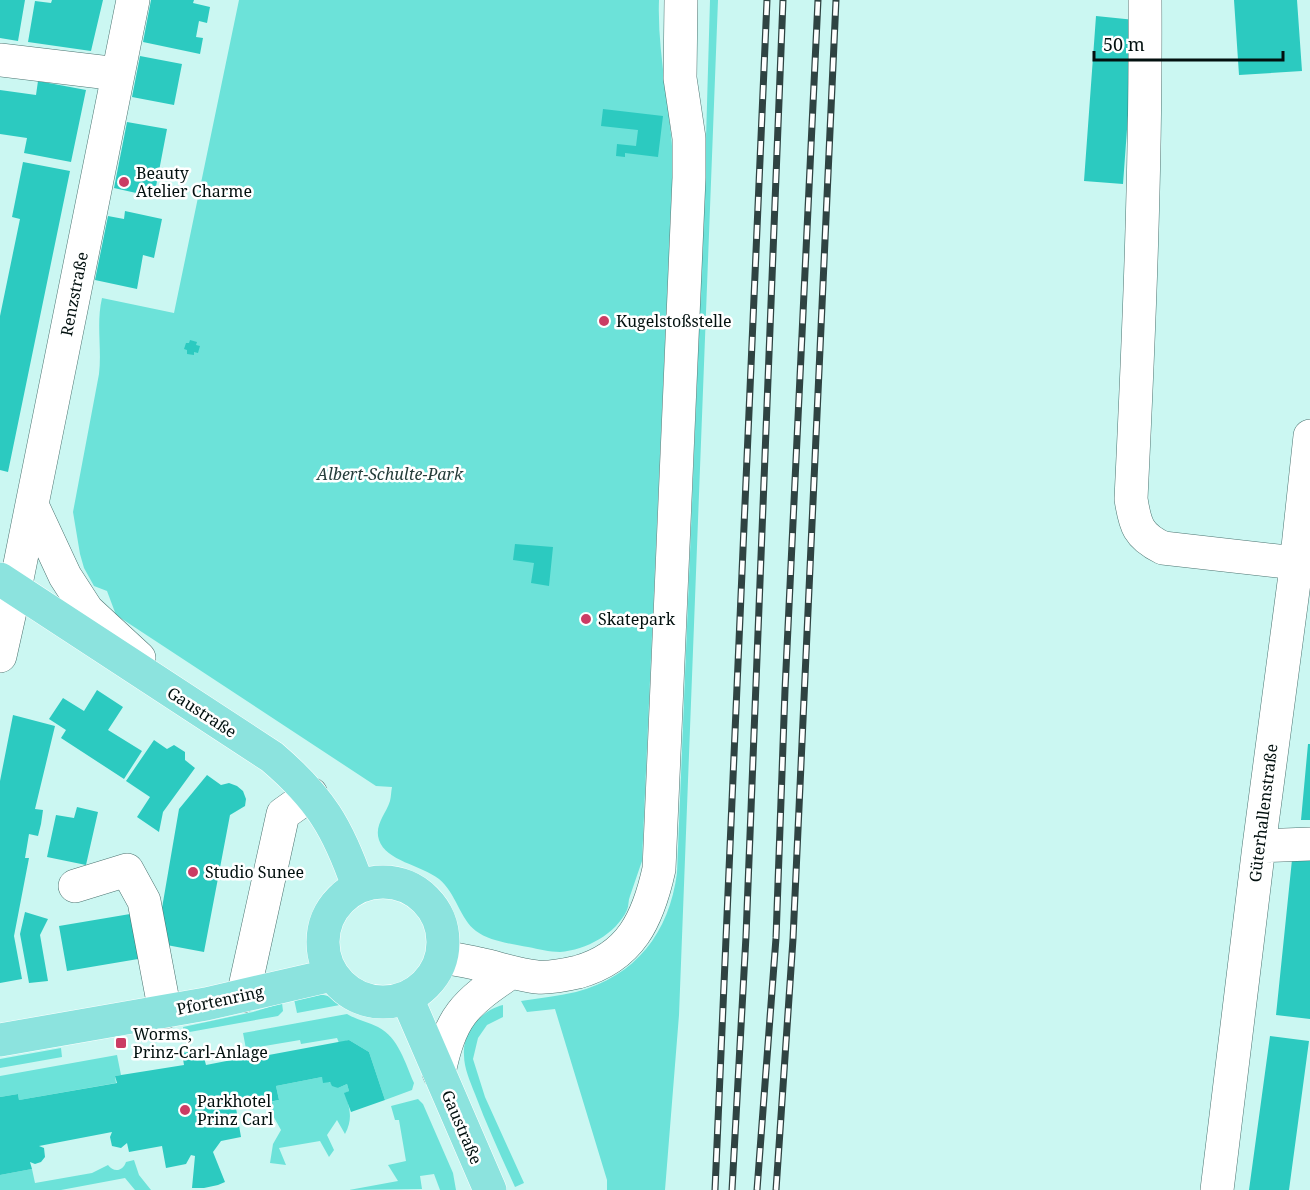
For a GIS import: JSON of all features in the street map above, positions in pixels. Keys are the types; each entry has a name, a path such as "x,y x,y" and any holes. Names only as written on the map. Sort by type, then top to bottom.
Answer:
{"main road":[{"name":"Gaustraße","path":"8,584 272,757 311,794 333,824 358,886"},
{"path":"377,881 396,882 415,890 430,902 440,919 444,938 442,957 435,974 423,988 407,998 390,1002 357,997 332,975 325,959 322,942 325,925 332,909 358,886 377,881"},
{"name":"Pfortenring","path":"0,1040 165,1012 332,975"},
{"name":"Gaustraße","path":"407,998 490,1190"}],"street":[{"name":"Renzstraße","path":"0,656 8,584 32,505 133,0"},
{"path":"442,957 478,963 510,973 539,977 565,975 589,968 606,961 624,947 642,921 659,869 689,178 689,138 680,78 681,0"},
{"path":"1145,0 1146,111 1131,499 1135,523 1148,540 1163,548 1300,571"},
{"path":"0,60 118,74"},
{"name":"Güterhallenstraße","path":"1217,1190 1259,846 1300,571 1310,436"},
{"path":"32,505 65,576 87,610 194,706"},
{"path":"243,996 283,814 311,794"},
{"path":"1259,846 1310,844"},
{"path":"75,886 127,870 144,901 165,1012"},
{"path":"439,1073 450,1030 462,1010 479,994 510,973"}],"green space":[{"name":"Albert-Schulte-Park","path":"239,0 659,0 660,40 673,162 642,861 622,919 608,933 580,948 560,952 548,951 501,942 476,931 466,920 450,891 439,879 396,858 383,847 379,840 378,829 390,801 392,787 376,786 116,615 107,591 94,586 84,568 73,512 99,374 99,317 102,298 174,313"},
{"path":"710,0 718,0 679,1015 665,1190 607,1190 607,1180 555,1009 527,1012 521,1001 576,992 616,975 646,949 666,915 673,895 677,873 704,208"},
{"path":"320,994 335,998 345,1004 297,1013 294,999"},
{"path":"282,1003 283,1011 278,1016 184,1033 183,1027 253,1012"},
{"path":"503,1005 503,1017 487,1025 478,1038 473,1059 485,1097 524,1183 515,1187 494,1141 464,1060 464,1046 470,1030 481,1017"},
{"path":"347,1014 378,1027 391,1038 414,1083 412,1090 385,1100 369,1052 349,1040 339,1043 337,1038 301,1044 300,1040 246,1049 243,1033"},
{"path":"61,1048 62,1057 0,1068 0,1059"},
{"path":"117,1055 121,1075 115,1076 116,1083 19,1100 18,1094 0,1097 0,1076"},
{"path":"322,1077 338,1088 347,1084 349,1091 345,1093 350,1119 345,1134 337,1120 327,1135 334,1150 329,1157 320,1141 279,1148 286,1165 270,1163 273,1144 281,1130 266,1103 279,1100 276,1086"},
{"path":"418,1099 423,1104 453,1173 456,1190 440,1190 434,1174 420,1176 422,1189 349,1190 398,1181 388,1165 406,1161 399,1120 395,1120 391,1106"},
{"path":"134,1160 139,1175 151,1190 135,1190 125,1178 61,1190 0,1190 0,1175 32,1169 35,1183 92,1173 108,1165 118,1170 126,1162"}],"building":[{"path":"0,0 25,0 18,41 0,38"},
{"path":"52,0 103,0 91,51 28,42 35,1 51,3"},
{"path":"151,0 194,0 193,3 210,7 207,23 199,21 196,37 203,38 200,54 143,42"},
{"path":"1234,0 1297,0 1302,71 1239,75"},
{"path":"1096,16 1135,20 1123,184 1084,181"},
{"path":"140,56 182,64 174,105 132,97"},
{"path":"38,81 86,90 71,162 24,153 27,138 0,134 0,90 36,95"},
{"path":"603,109 663,116 658,157 625,153 625,157 616,156 617,144 636,146 638,130 601,126"},
{"path":"127,122 167,129 154,197 114,188"},
{"path":"23,162 70,171 8,472 0,470 0,316 20,219 12,217"},
{"path":"125,211 162,219 154,258 143,255 137,289 95,280 108,216 124,219"},
{"path":"190,340 197,342 196,345 200,346 198,353 194,352 194,355 187,354 187,350 184,349"},
{"path":"515,544 553,547 549,586 531,583 534,563 513,560"},
{"path":"97,690 123,707 108,730 142,751 124,779 61,738 66,730 49,719 63,698 84,711"},
{"path":"13,715 55,726 35,809 43,810 41,824 38,836 29,834 25,858 29,858 14,936 22,979 0,983 0,781"},
{"path":"154,740 167,749 174,745 185,752 185,760 195,768 163,812 159,832 137,817 150,797 126,781"},
{"path":"1308,744 1310,744 1310,820 1301,820"},
{"path":"207,775 221,785 229,783 237,786 243,791 246,799 245,806 230,815 204,952 156,943 179,809"},
{"path":"77,807 98,812 86,865 47,857 56,815 74,818"},
{"path":"1293,850 1310,851 1310,1019 1276,1015"},
{"path":"25,912 48,919 40,935 48,981 29,983 20,934"},
{"path":"136,913 144,958 67,971 59,926"},
{"path":"1270,1036 1309,1041 1289,1190 1249,1190"},
{"path":"349,1040 369,1052 385,1100 351,1112 344,1093 349,1091 347,1084 338,1088 332,1086 330,1082 323,1083 322,1077 276,1086 279,1100 236,1108 241,1137 221,1141 213,1152 225,1182 218,1185 192,1188 195,1156 191,1155 186,1164 166,1168 162,1146 129,1152 127,1143 121,1148 112,1146 110,1137 112,1132 39,1146 44,1148 45,1157 41,1162 35,1164 30,1162 32,1169 0,1175 0,1097 18,1094 19,1100 117,1083 115,1076 184,1065 182,1053 202,1050 206,1065"}],"railway":[{"path":"715,1190 767,0"},
{"path":"732,1190 746,936 783,0"},
{"path":"757,1190 776,938 785,690 818,0"},
{"path":"776,1190 793,939 836,0"}],"place":[{"name":"Beauty Atelier Charme","path":"124,182"},
{"name":"Kugelstoßstelle","path":"604,321"},
{"name":"Skatepark","path":"586,619"},
{"name":"Studio Sunee","path":"193,872"},
{"name":"Worms, Prinz-Carl-Anlage","path":"121,1043"},
{"name":"Parkhotel Prinz Carl","path":"185,1110"}]}
